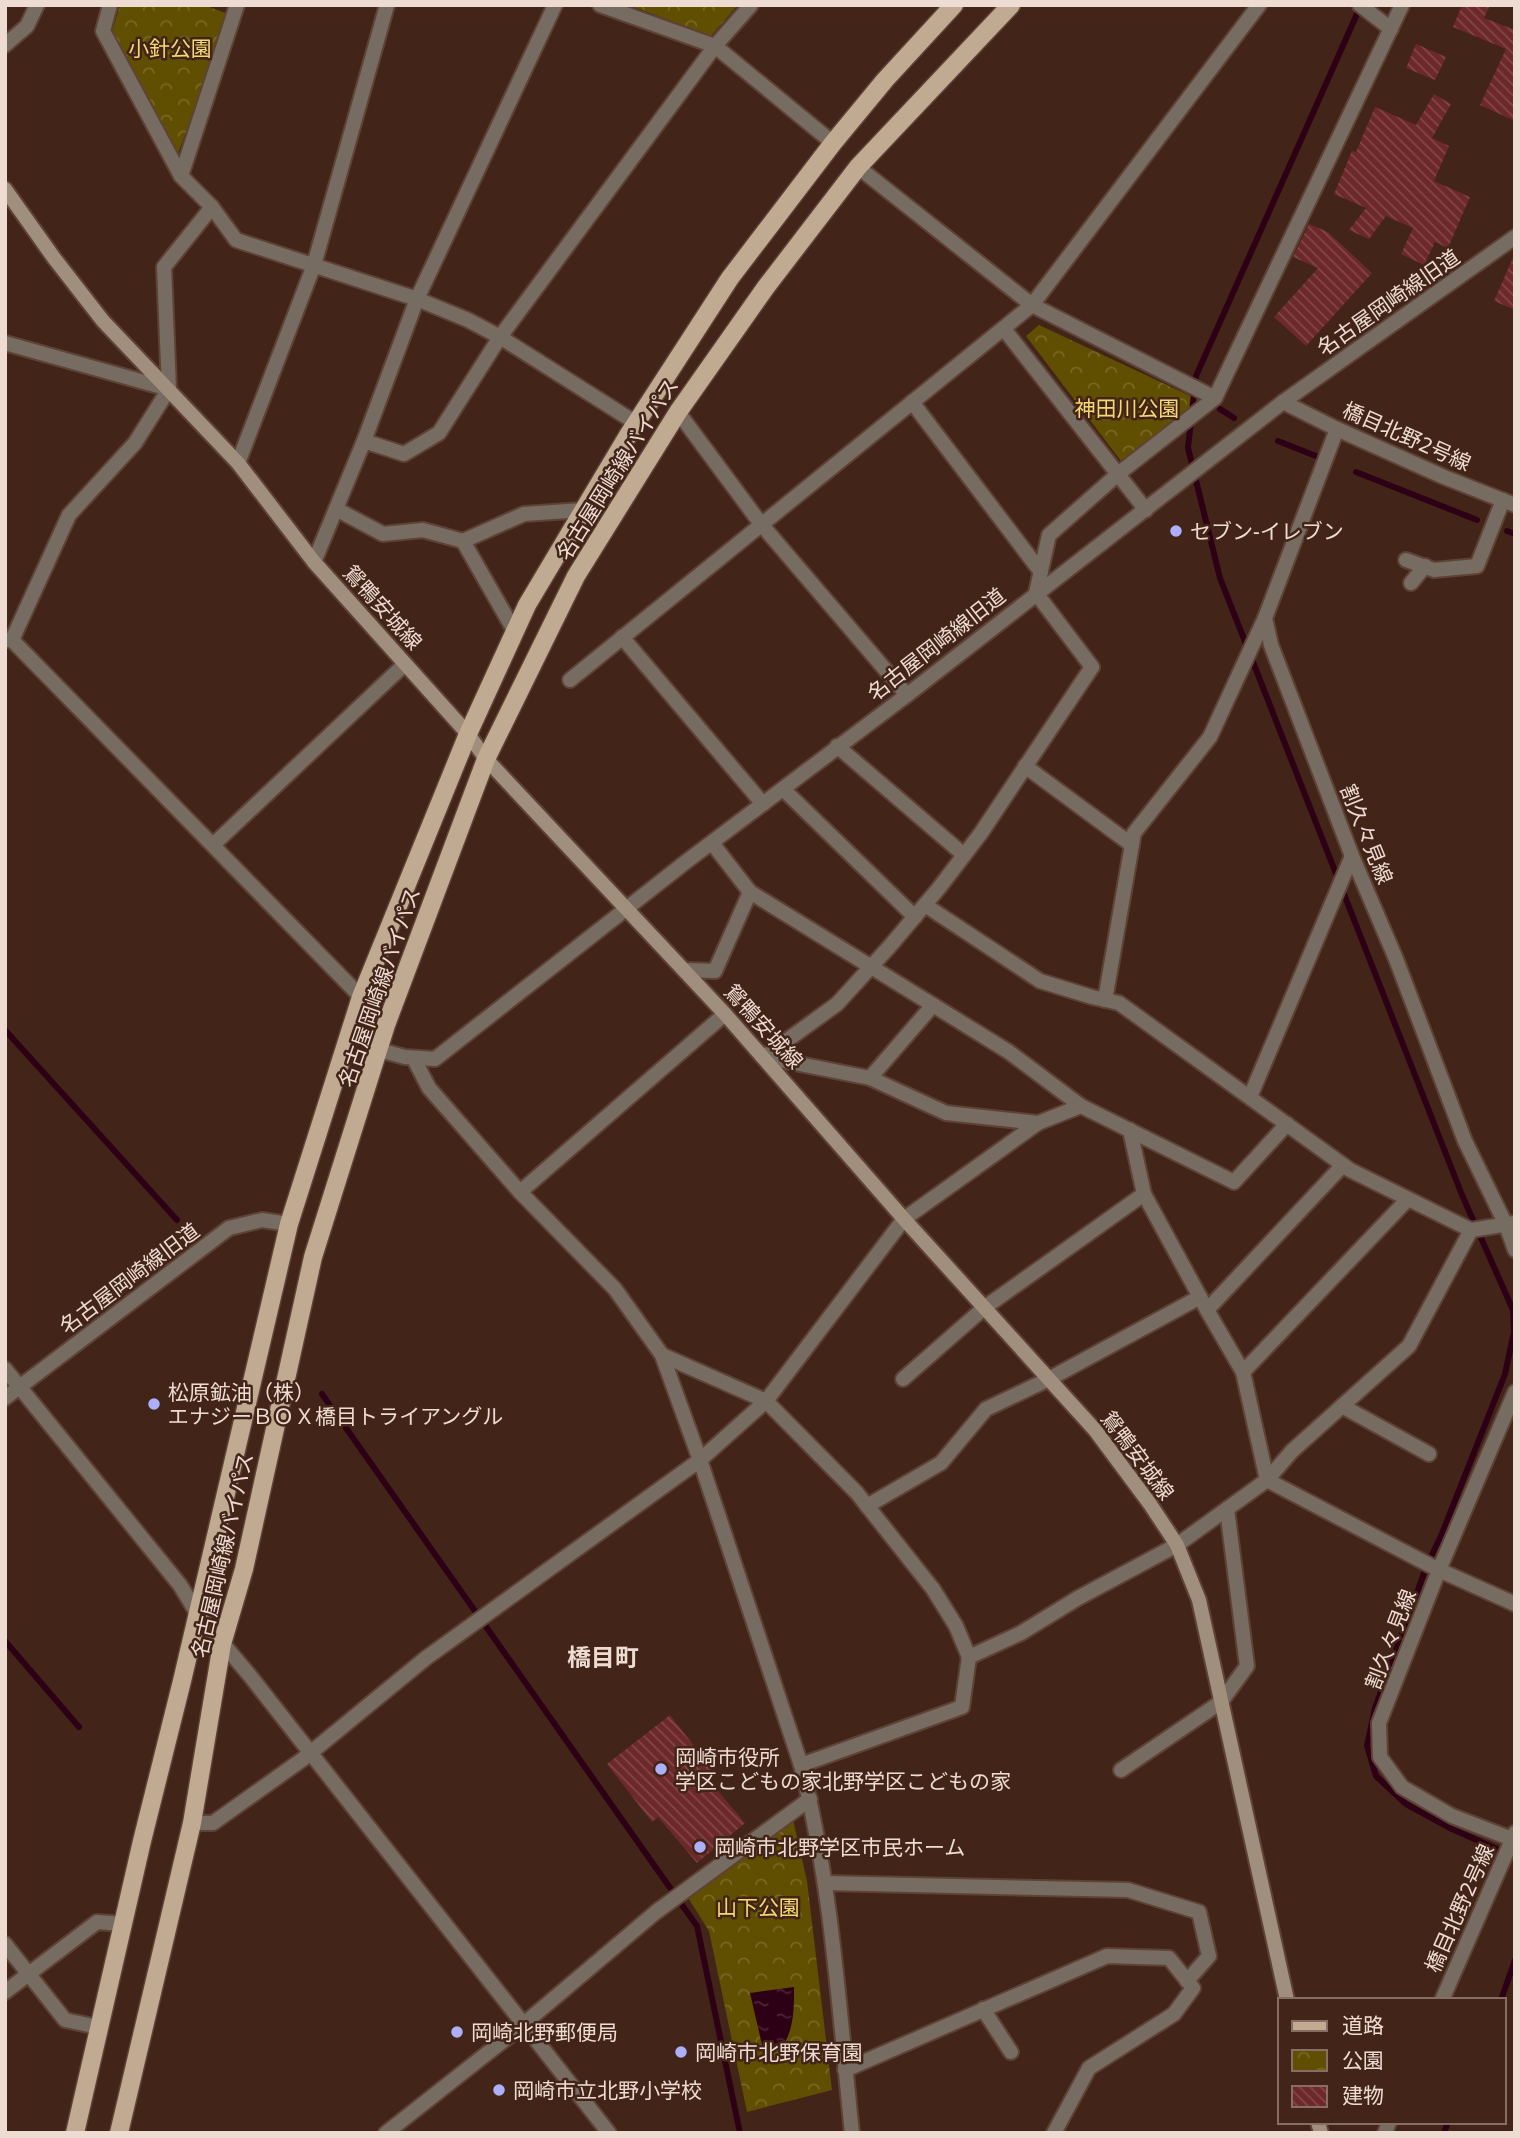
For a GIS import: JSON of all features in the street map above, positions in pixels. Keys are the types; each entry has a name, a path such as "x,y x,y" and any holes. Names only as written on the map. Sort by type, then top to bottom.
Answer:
{"main road":[{"name":"名古屋岡崎線バイパス","path":"75,2133 289,1224 361,997 468,734 527,605 636,423 730,278 833,143 885,80 954,5"},
{"name":"名古屋岡崎線バイパス","path":"119,2133 192,1823 222,1644 244,1569 313,1257 379,1050 486,760 576,576 678,412 766,287 858,167 1011,5"},
{"name":"鴛鴨安城線","path":"5,189 103,321 238,463 314,562 468,734 486,760 726,1014 904,1219 1095,1430 1150,1504 1177,1545 1199,1600 1287,1998"}],"street":[{"path":"5,45 27,26 37,5"},
{"path":"110,5 103,31 181,176 212,207 236,240 417,299 468,320 500,337 636,423"},
{"path":"238,463 314,265 387,5"},
{"path":"314,562 364,441 417,299 555,5"},
{"path":"600,5 715,47 833,143"},
{"path":"364,441 404,454 439,433 500,337 715,47 751,5"},
{"path":"570,680 1032,305 1259,5"},
{"path":"1360,5 1391,29"},
{"path":"764,1057 837,1004 915,917 964,855 1092,667 1036,593 1049,536 1118,474 1215,398 1402,5"},
{"path":"181,176 232,7"},
{"path":"858,167 1032,305 1215,398"},
{"path":"212,207 164,267 169,389 135,443 69,515 9,640 361,997"},
{"name":"名古屋岡崎線旧道","path":"379,1050 414,1059 435,1059 1283,402 1515,237"},
{"path":"1004,329 1146,510"},
{"path":"5,343 169,389"},
{"path":"912,402 1041,572"},
{"name":"橋目北野2号線","path":"1283,402 1444,477 1509,503"},
{"path":"678,412 761,524 907,695"},
{"path":"1105,1000 1134,833 1210,737 1265,618 1337,429"},
{"path":"1406,560 1434,570 1477,566 1509,503"},
{"path":"336,509 383,534 423,530 463,541 523,514 583,510"},
{"path":"463,541 515,632"},
{"path":"1411,583 1425,565"},
{"name":"割久々見線","path":"1265,618 1284,683 1352,856 1396,959 1465,1141 1510,1224 1515,1250"},
{"path":"622,637 763,804"},
{"path":"213,845 405,664"},
{"path":"837,746 964,855"},
{"path":"1025,766 1132,845"},
{"path":"783,789 915,917"},
{"path":"712,843 750,892 1009,1052 1081,1106 1234,1182 1287,1124"},
{"path":"1250,1097 1352,856"},
{"path":"685,970 715,971 750,892"},
{"path":"925,905 1040,981 1119,1003 1343,1165 1471,1230 1510,1224"},
{"path":"870,1077 933,1005"},
{"path":"520,1192 726,1014"},
{"path":"764,1057 870,1077 946,1113 1038,1123"},
{"path":"414,1059 429,1087 520,1192 615,1289 662,1355 700,1460 810,1799 825,1883 852,2133"},
{"path":"192,1823 214,1822 310,1752 426,1658 700,1460 766,1401 904,1219 1038,1123 1081,1106"},
{"path":"1130,1130 1144,1194 1243,1372 1266,1480"},
{"path":"867,1506 941,1463 986,1409 1204,1304 1343,1165"},
{"path":"903,1379 984,1308 1144,1194"},
{"path":"1243,1372 1408,1199"},
{"name":"名古屋岡崎線旧道","path":"5,1398 229,1228 262,1220 289,1224"},
{"path":"969,1657 1021,1633 1078,1598 1177,1545 1266,1480 1293,1451 1409,1346 1471,1230"},
{"path":"662,1355 766,1401 857,1493 933,1589 957,1626 969,1657 962,1707 801,1765"},
{"path":"5,1369 180,1585 197,1613 251,1677 609,2133"},
{"name":"割久々見線","path":"1513,1836 1452,1816 1402,1787 1380,1757 1379,1723 1439,1570 1515,1392"},
{"path":"1342,1406 1429,1454"},
{"path":"1266,1480 1439,1570 1515,1604"},
{"path":"1121,1770 1221,1702 1247,1666 1227,1509"},
{"path":"386,2133 523,2024 656,1912 810,1799"},
{"name":"橋目北野2号線","path":"1443,1998 1513,1836"},
{"path":"825,1883 1128,1890 1199,1912 1209,1956 1187,1981"},
{"path":"5,1992 97,1922 123,1924"},
{"path":"5,1944 65,2020 98,2027"},
{"path":"845,2070 1107,1956 1169,1958 1193,1988 1174,2014 1089,2068 1054,2133"},
{"path":"983,2009 1011,2052"}],"green space":[{"name":"小針公園","path":"120,5 204,5 231,15 178,153 112,32"},
{"path":"634,5 738,5 711,36"},
{"name":"神田川公園","path":"1039,325 1199,400 1121,461 1026,336"},
{"name":"山下公園","path":"791,1811 807,1881 832,2090 747,2112 709,1931 687,1896"}],"water":[{"path":"794,1987 789,2035 781,2049 763,2049 750,1993"}],"building":[{"path":"1462,5 1490,5 1484,18 1515,30 1515,121 1480,105 1506,49 1453,27"},
{"path":"1416,44 1446,57 1435,80 1406,68"},
{"path":"1434,94 1451,104 1432,138 1449,146 1434,181 1470,197 1448,248 1435,242 1424,265 1401,254 1413,228 1386,216 1369,239 1349,230 1366,208 1334,194 1375,107 1416,125"},
{"path":"1309,224 1328,232 1372,273 1306,346 1274,317 1318,268 1293,257"},
{"path":"1515,253 1515,310 1494,301"},
{"name":"岡崎市役所 学区こどもの家北野学区こどもの家","path":"670,1715 715,1773 708,1779 745,1823 697,1863 658,1817 652,1822 607,1764"}],"waterway":[{"path":"1361,5 1196,376 1188,448 1220,578 1462,1195 1513,1310 1514,1332 1505,1374 1427,1565 1375,1708 1367,1746 1376,1776 1406,1804 1452,1829 1515,1857"},
{"path":"1220,409 1234,418"},
{"path":"1278,441 1316,456"},
{"path":"1356,472 1477,520"},
{"path":"1507,531 1515,534"},
{"path":"5,1030 177,1220"},
{"path":"322,1394 673,1892"},
{"path":"5,1641 79,1727"},
{"path":"682,1905 697,1926 740,2133"},
{"path":"1502,1998 1515,1960"},
{"path":"1444,2133 1447,2124"}],"place":[{"name":"セブン-イレブン","path":"1176,531"},
{"name":"松原鉱油（株） エナジーＢＯＸ橋目トライアングル","path":"154,1404"},
{"name":"岡崎市役所 学区こどもの家北野学区こどもの家","path":"661,1769"},
{"name":"岡崎市北野学区市民ホーム","path":"700,1847"},
{"name":"岡崎北野郵便局","path":"457,2032"},
{"name":"岡崎市北野保育園","path":"681,2052"},
{"name":"岡崎市立北野小学校","path":"499,2090"}],"district":[{"name":"橋目町","path":"603,1656"}]}
